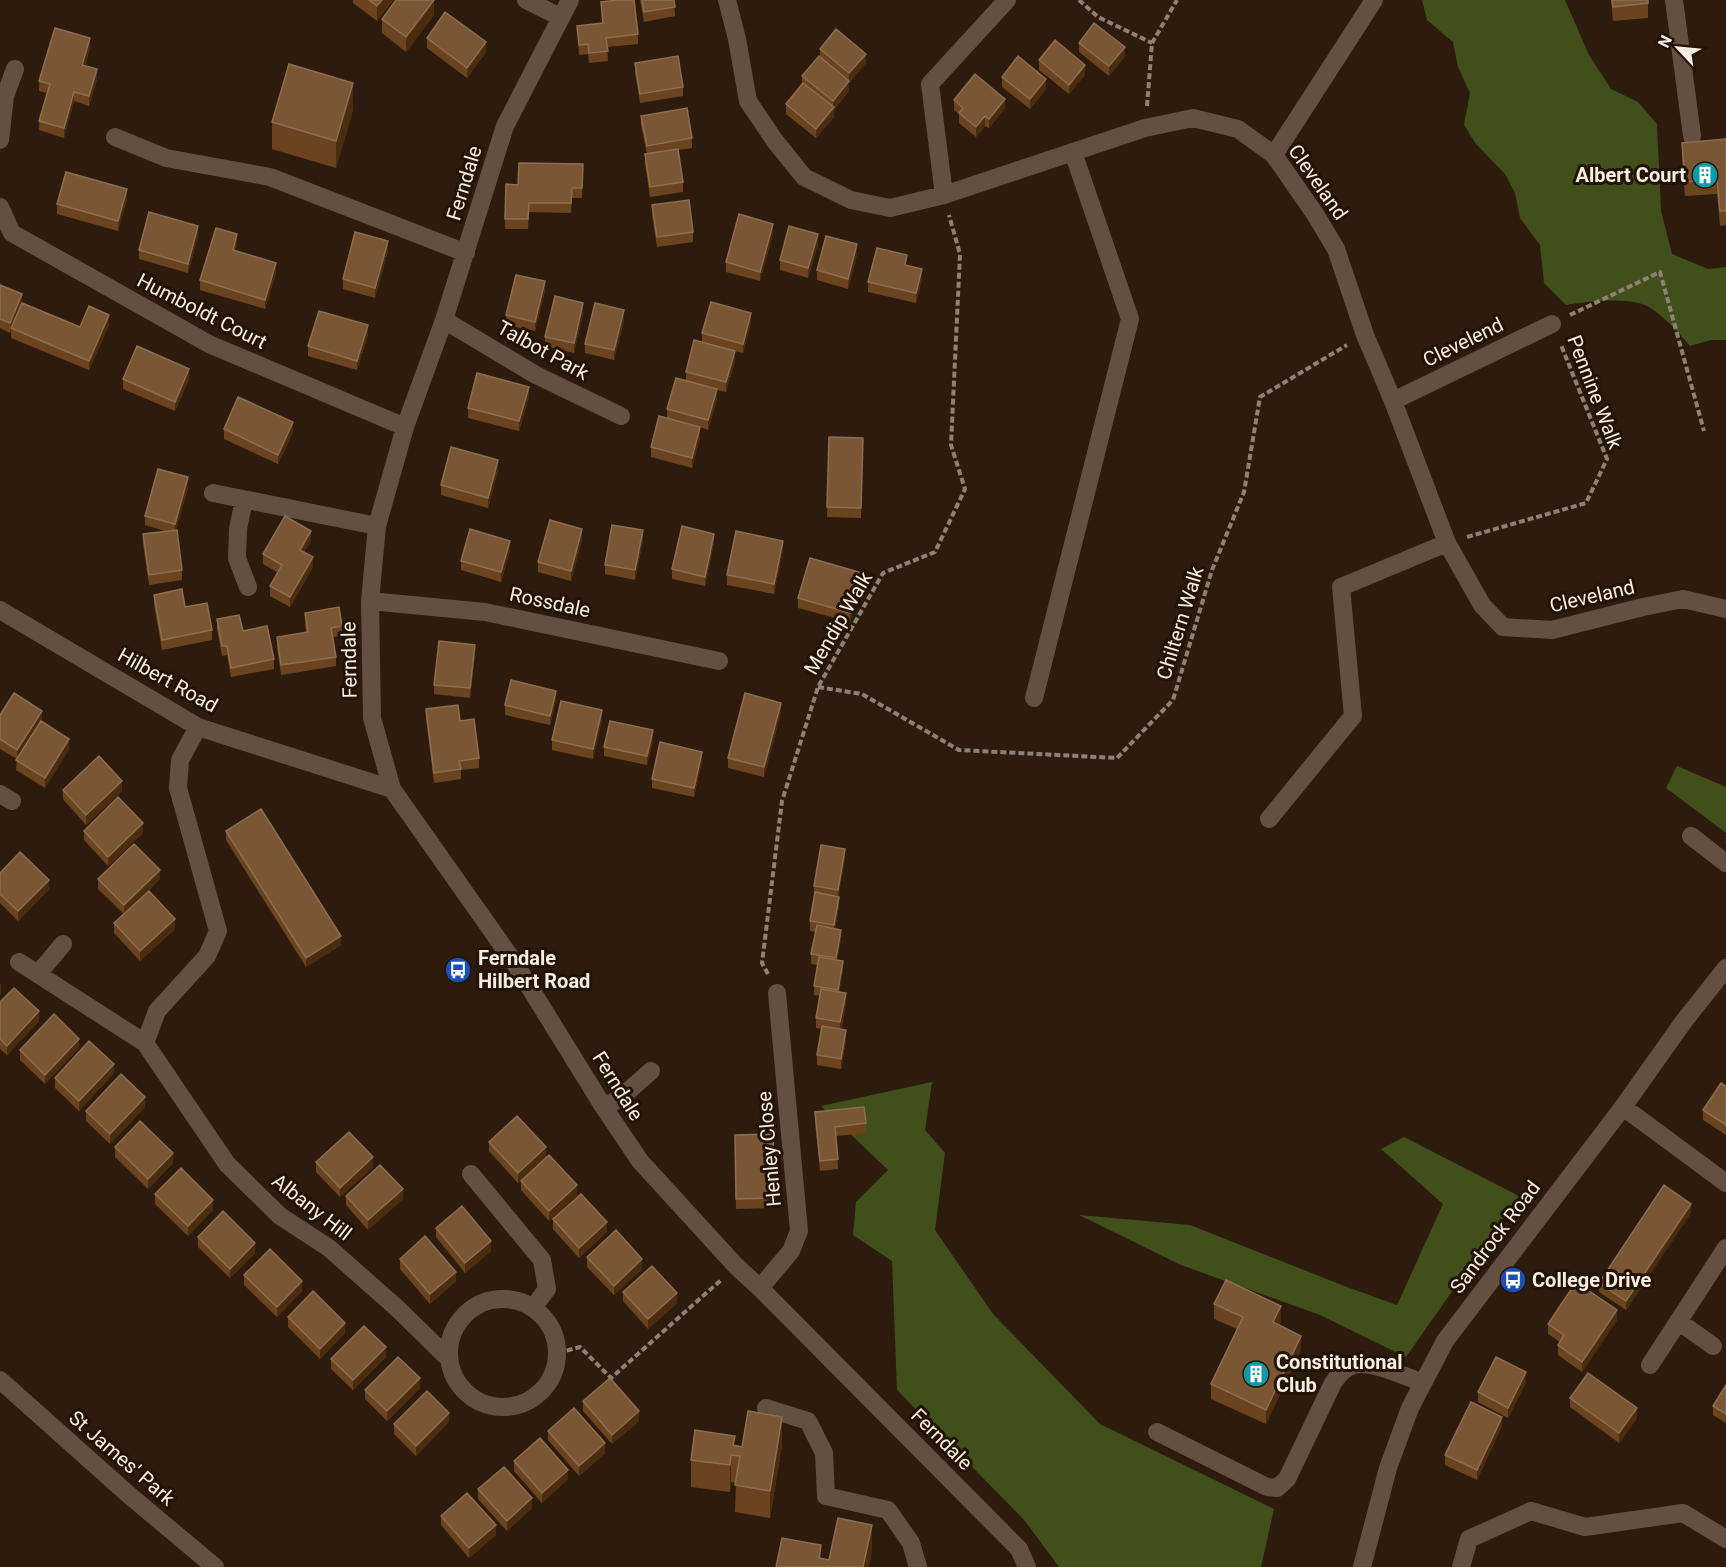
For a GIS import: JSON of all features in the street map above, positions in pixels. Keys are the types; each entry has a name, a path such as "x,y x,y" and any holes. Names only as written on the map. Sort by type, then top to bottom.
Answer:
{"street":[{"path":"525,0 560,17"},
{"name":"Ferndale","path":"570,0 505,126 444,320 405,428 377,526 370,601 372,718 392,789 514,962 639,1161 736,1266 1019,1549 1027,1567"},
{"name":"Cleveland","path":"727,0 737,39 748,101 775,141 804,177 851,200 890,208 944,195 1144,128 1193,118 1238,129 1275,155 1315,213 1336,249 1365,335 1393,401 1446,543 1482,604 1503,627 1552,630 1683,599 1726,609"},
{"path":"944,195 930,84 1007,0"},
{"path":"1275,155 1374,0"},
{"path":"1674,0 1692,136"},
{"path":"0,140 2,95 15,69"},
{"path":"115,137 166,158 270,177 466,253"},
{"path":"1034,698 1130,319 1073,152"},
{"name":"Humboldt Court","path":"0,207 12,233 209,344 405,428"},
{"name":"Talbot Park","path":"444,320 537,375 621,416"},
{"name":"Clevelend","path":"1393,401 1552,324"},
{"path":"213,493 377,526"},
{"path":"244,500 238,529 237,558 248,587"},
{"path":"1269,819 1353,716 1341,587 1446,543"},
{"name":"Rossdale","path":"370,601 485,612 719,662"},
{"name":"Hilbert Road","path":"0,610 198,727 392,789"},
{"path":"145,1043 157,1011 207,956 218,931 178,788 180,760 198,727"},
{"path":"1691,836 1726,863"},
{"path":"38,974 63,944"},
{"name":"Albany Hill","path":"19,962 145,1043 227,1164 280,1216 329,1248 398,1309 449,1359 454,1377 465,1392 480,1403 497,1408 516,1407 532,1399 546,1387 555,1371 558,1353"},
{"name":"Sandrock Road","path":"1362,1567 1388,1468 1410,1408 1445,1341 1726,968"},
{"name":"Henley Close","path":"760,1288 791,1251 799,1231 777,993"},
{"path":"603,1106 618,1100 651,1071"},
{"path":"1623,1107 1726,1183"},
{"path":"471,1174 542,1260 547,1290 533,1308"},
{"path":"1650,1365 1726,1248"},
{"path":"449,1359 450,1342 457,1325 468,1312 483,1303 500,1299 518,1301 533,1308 546,1320 555,1335 558,1353"},
{"path":"1678,1321 1713,1346"},
{"path":"1156,1432 1267,1488 1277,1488 1287,1479 1340,1372 1355,1364 1374,1366 1423,1383"},
{"name":"St James' Park","path":"0,1380 129,1495 215,1567"},
{"path":"766,1408 808,1421 824,1453 826,1496 888,1510 911,1543 918,1567"},
{"path":"1461,1567 1469,1539 1531,1511 1585,1527 1683,1513 1726,1539"}],"path":[{"path":"1079,0 1098,17 1152,43"},
{"path":"1144,128 1152,43 1177,0"},
{"name":"Mendip Walk","path":"777,993 762,963 782,801 819,687 882,573 934,552 965,489 951,445 960,254 944,195"},
{"path":"1552,324 1660,272 1704,431"},
{"name":"Pennine Walk","path":"1446,543 1586,503 1607,459 1552,324"},
{"name":"Chiltern Walk","path":"819,687 862,694 958,750 1117,758 1173,700 1212,570 1244,492 1260,397 1365,335"},
{"path":"558,1353 580,1347 611,1378 736,1266"}],"green space":[{"path":"1422,0 1565,0 1589,55 1611,89 1638,102 1657,124 1661,211 1672,254 1708,269 1726,267 1726,340 1711,340 1690,346 1664,318 1645,305 1617,300 1566,305 1544,283 1540,245 1520,218 1515,193 1505,174 1476,144 1464,125 1470,93 1458,67 1453,42 1427,20"},
{"path":"1677,766 1726,787 1726,833 1666,788"},
{"path":"932,1082 925,1130 945,1153 935,1230 993,1314 1100,1424 1274,1509 1261,1567 1059,1567 1025,1521 897,1390 892,1261 853,1235 856,1202 888,1170 821,1106"},
{"path":"1404,1137 1519,1196 1406,1357 1320,1315 1181,1265 1079,1215 1190,1225 1397,1305 1443,1204 1381,1149"}],"building":[{"path":"369,0 382,0 377,6"},
{"path":"396,0 434,0 406,37 382,19"},
{"path":"634,0 638,34 606,38 608,51 589,53 588,44 579,45 577,26 603,23 601,2"},
{"path":"642,0 674,0 675,7 644,12"},
{"path":"1612,0 1648,0 1648,3 1613,7"},
{"path":"445,12 486,42 467,68 427,38"},
{"path":"1094,23 1125,47 1109,66 1079,43"},
{"path":"55,28 90,38 82,65 97,69 89,96 74,92 64,128 39,121 50,84 39,81"},
{"path":"836,29 866,54 849,73 820,49"},
{"path":"1055,40 1085,65 1069,85 1039,60"},
{"path":"678,56 683,87 640,94 635,63"},
{"path":"819,56 849,81 833,101 802,76"},
{"path":"1018,56 1046,79 1030,99 1002,77"},
{"path":"289,64 353,83 336,141 272,122"},
{"path":"975,74 1005,99 989,119 985,116 976,127 959,113 963,108 954,100"},
{"path":"803,83 834,107 816,129 786,104"},
{"path":"687,108 692,138 647,146 641,116"},
{"name":"Albert Court","path":"1726,139 1726,211 1720,211 1717,179 1685,182 1682,143"},
{"path":"678,149 683,182 650,187 645,154"},
{"path":"519,163 583,164 582,188 572,188 571,203 529,203 528,219 505,219 506,184 518,185"},
{"path":"66,172 127,189 118,221 57,204"},
{"path":"689,200 693,232 657,237 652,205"},
{"path":"149,212 198,226 188,264 139,250"},
{"path":"739,214 773,224 760,272 726,262"},
{"path":"789,226 818,234 808,268 780,260"},
{"path":"216,228 237,234 233,250 276,263 265,300 200,280"},
{"path":"355,232 388,241 375,288 343,279"},
{"path":"826,236 857,244 848,279 817,270"},
{"path":"877,248 907,255 905,265 922,269 916,293 868,282"},
{"path":"516,275 545,281 535,322 506,315"},
{"path":"0,285 22,294 10,323 0,319"},
{"path":"555,296 583,303 574,343 545,337"},
{"path":"711,302 751,313 743,344 702,333"},
{"path":"22,303 80,327 89,306 109,315 89,361 11,328"},
{"path":"595,303 624,310 614,350 585,344"},
{"path":"319,311 368,325 357,361 308,346"},
{"path":"694,340 735,351 726,382 686,372"},
{"path":"137,346 189,369 175,402 123,379"},
{"path":"477,373 529,387 519,421 468,408"},
{"path":"676,378 717,389 708,420 667,409"},
{"path":"238,397 293,422 278,455 224,429"},
{"path":"659,416 700,427 692,458 651,447"},
{"path":"829,437 863,438 861,508 827,507"},
{"path":"451,447 498,460 488,498 441,485"},
{"path":"158,469 188,477 175,524 145,516"},
{"path":"285,516 311,531 300,550 313,557 290,597 270,586 282,565 263,554"},
{"path":"550,520 582,529 571,571 538,562"},
{"path":"612,525 643,530 635,570 605,565"},
{"path":"682,526 714,534 705,577 672,569"},
{"path":"470,529 510,541 501,572 461,561"},
{"path":"177,530 182,570 149,575 143,534"},
{"path":"736,531 783,541 774,584 727,575"},
{"path":"810,558 862,573 850,613 798,598"},
{"path":"182,589 185,607 207,603 212,630 162,640 154,595"},
{"path":"339,607 342,626 331,628 336,657 281,665 277,637 308,632 305,613"},
{"path":"239,615 243,631 267,626 274,659 231,668 227,646 222,646 217,619"},
{"path":"439,641 475,645 470,688 434,685"},
{"path":"511,680 556,691 550,716 505,705"},
{"path":"14,693 42,711 17,750 0,739 0,715"},
{"path":"745,693 781,703 764,767 728,758"},
{"path":"561,701 602,710 593,749 552,740"},
{"path":"458,705 460,721 474,719 479,758 459,761 461,769 434,773 426,709"},
{"path":"41,721 69,739 45,778 16,760"},
{"path":"610,721 653,730 647,756 604,747"},
{"path":"660,742 702,752 694,788 652,779"},
{"path":"99,756 122,781 86,815 63,790"},
{"path":"118,797 143,823 108,857 84,831"},
{"path":"261,809 341,936 306,958 226,831"},
{"path":"134,844 160,870 124,905 98,879"},
{"path":"821,845 845,849 838,890 814,886"},
{"path":"20,852 49,880 18,911 0,894 0,873"},
{"path":"149,891 175,919 140,951 114,923"},
{"path":"815,892 839,897 834,925 810,921"},
{"path":"817,925 841,930 836,958 811,954"},
{"path":"819,957 843,961 838,990 814,986"},
{"path":"14,988 39,1011 7,1046 0,1039 0,1002"},
{"path":"821,989 846,993 840,1022 816,1018"},
{"path":"54,1014 79,1039 45,1075 20,1050"},
{"path":"822,1026 846,1030 841,1059 817,1055"},
{"path":"89,1041 114,1064 79,1101 55,1078"},
{"path":"121,1074 145,1097 110,1134 86,1111"},
{"path":"1721,1083 1726,1086 1726,1125 1703,1110"},
{"path":"864,1107 866,1123 835,1127 838,1159 820,1161 815,1112"},
{"path":"517,1116 546,1147 518,1173 489,1142"},
{"path":"140,1121 173,1153 148,1179 115,1147"},
{"path":"349,1132 373,1157 340,1188 316,1162"},
{"path":"773,1134 775,1198 736,1199 735,1135"},
{"path":"549,1155 577,1185 549,1211 521,1181"},
{"path":"380,1165 403,1189 368,1220 346,1196"},
{"path":"181,1168 213,1200 188,1226 155,1194"},
{"path":"1664,1185 1691,1204 1626,1301 1599,1283"},
{"path":"581,1194 607,1222 579,1248 553,1219"},
{"path":"462,1206 491,1241 465,1263 436,1228"},
{"path":"223,1211 255,1243 230,1269 198,1237"},
{"path":"616,1230 642,1259 614,1286 587,1257"},
{"path":"425,1236 456,1272 430,1294 400,1259"},
{"path":"270,1249 302,1281 277,1307 244,1275"},
{"path":"652,1266 677,1293 648,1319 623,1292"},
{"name":"Constitutional Club","path":"1226,1280 1281,1306 1273,1322 1301,1336 1266,1410 1211,1384 1243,1317 1214,1304"},
{"path":"1576,1282 1617,1310 1582,1362 1558,1345 1564,1335 1548,1324"},
{"path":"313,1291 345,1323 320,1349 288,1317"},
{"path":"364,1326 386,1347 353,1380 331,1359"},
{"path":"398,1357 420,1378 387,1411 365,1390"},
{"path":"1496,1357 1526,1372 1508,1408 1478,1392"},
{"path":"1588,1373 1637,1408 1619,1433 1570,1398"},
{"path":"610,1378 639,1411 612,1435 583,1401"},
{"path":"1726,1385 1726,1414 1713,1406"},
{"path":"427,1391 449,1413 416,1446 394,1424"},
{"path":"1471,1402 1502,1417 1477,1470 1445,1455"},
{"path":"574,1408 605,1443 579,1466 548,1431"},
{"path":"748,1411 782,1417 770,1491 735,1485 740,1456 731,1455 730,1465 691,1460 695,1430 735,1436 733,1445 742,1447"},
{"path":"540,1438 568,1470 542,1493 514,1461"},
{"path":"504,1467 532,1498 507,1521 478,1489"},
{"path":"467,1493 496,1525 469,1548 441,1516"},
{"path":"838,1518 872,1525 863,1567 776,1567 782,1538 821,1545 819,1558 829,1560"}],"place":[{"name":"Albert Court","path":"1705,175"},
{"name":"Ferndale Hilbert Road","path":"458,970"},
{"name":"College Drive","path":"1513,1280"},
{"name":"Constitutional Club","path":"1256,1374"}]}
